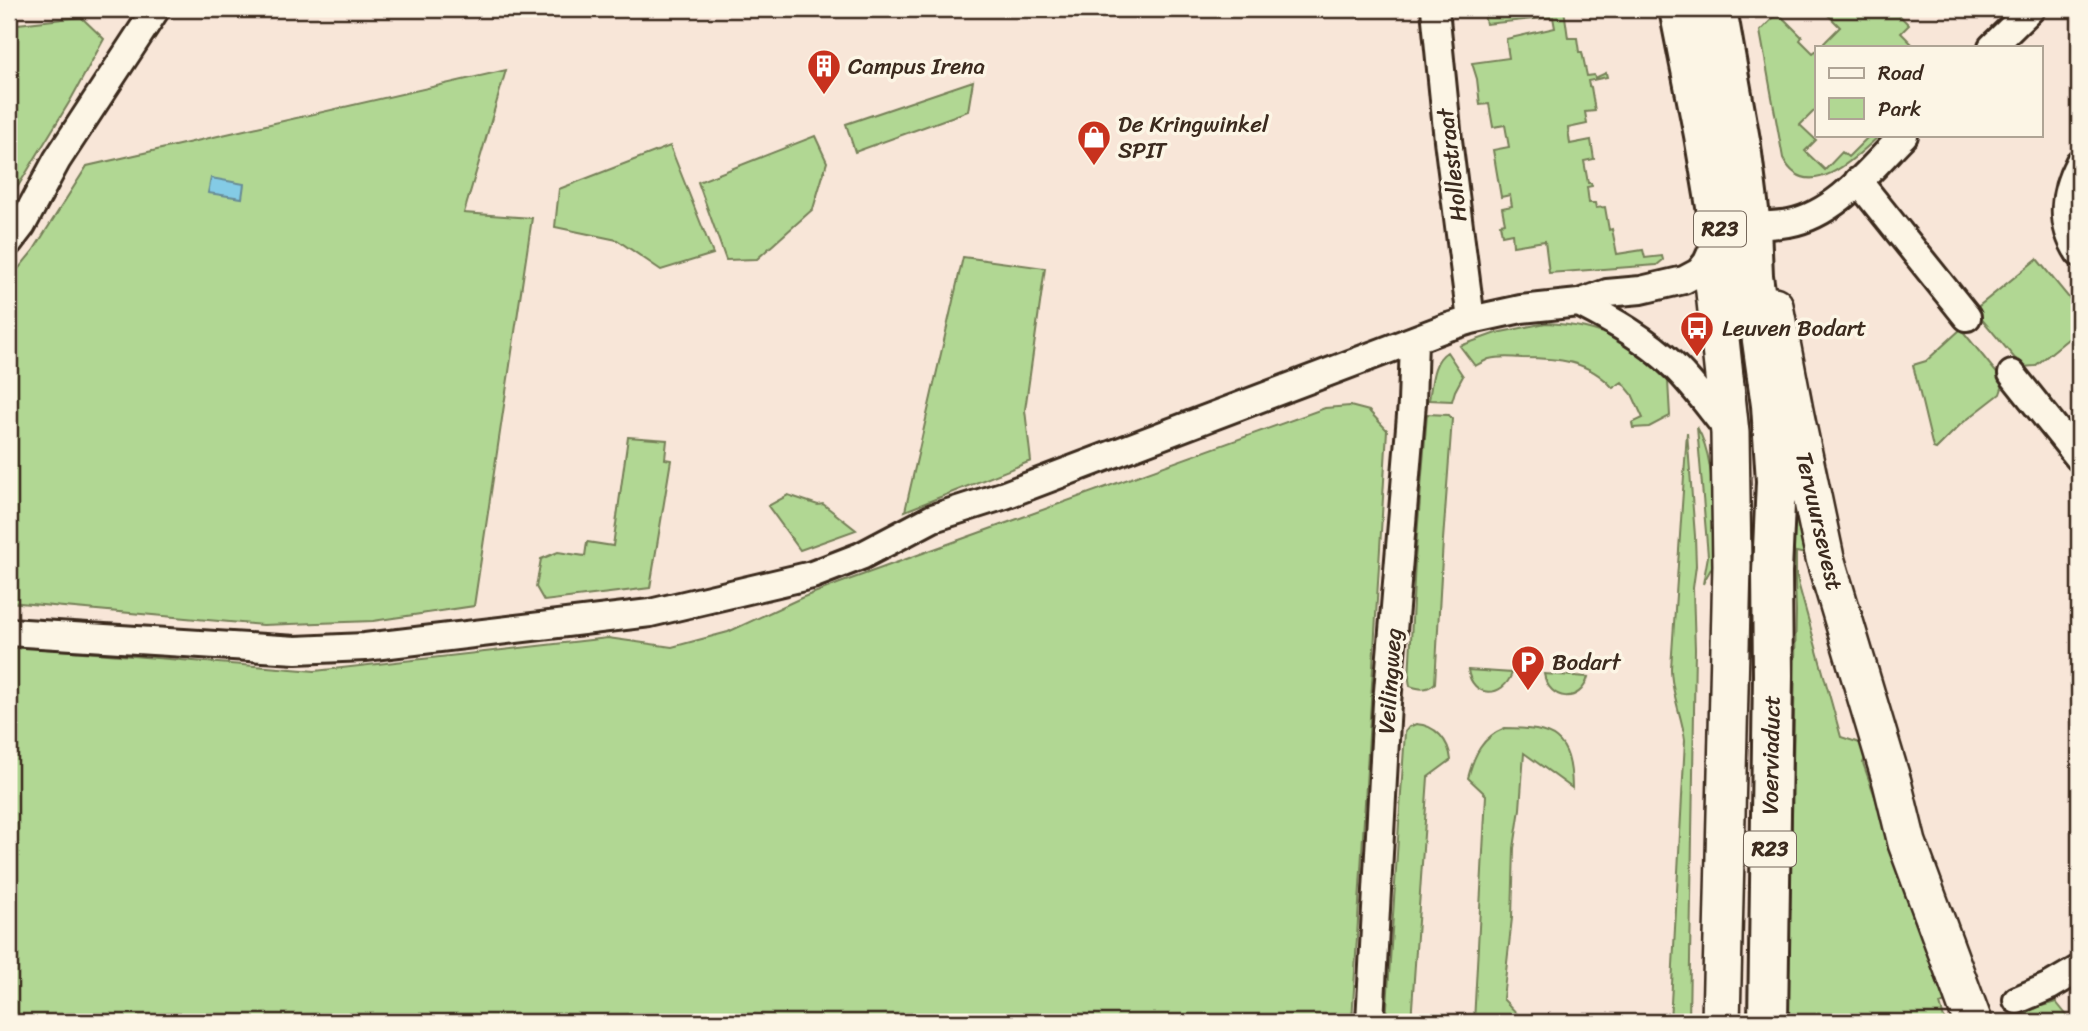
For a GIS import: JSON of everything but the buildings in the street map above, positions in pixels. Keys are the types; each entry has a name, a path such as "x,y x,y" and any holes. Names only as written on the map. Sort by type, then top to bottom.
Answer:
{"main road":[{"name":"R23","path":"1679,9 1704,135 1695,161 1711,253 1730,433 1732,565 1721,1022"},
{"name":"Tervuursevest","path":"1717,9 1741,146 1751,231 1769,276 1825,558 1892,782 1907,843 1973,1022"},
{"name":"Voerviaduct","path":"1704,135 1736,323 1772,572"},
{"name":"Voerviaduct","path":"1751,231 1753,276 1771,405 1776,481 1772,572 1768,1022"}],"street":[{"path":"9,242 22,225 57,160 156,9"},
{"name":"Hollestraat","path":"1435,9 1448,140 1471,320"},
{"path":"1994,46 2031,9"},
{"path":"1751,231 1789,223 1822,211 1858,181 1903,136"},
{"path":"2079,163 2066,193 2066,216 2073,244 2079,253"},
{"path":"1858,181 1968,317"},
{"path":"9,632 296,650 365,647 681,607 812,575 861,556 944,514 1006,495 1471,320 1521,309 1579,303 1607,293 1641,290 1690,278 1704,267 1711,253"},
{"path":"1579,303 1613,320 1664,357 1689,382 1730,433"},
{"name":"Veilingweg","path":"1370,1022 1388,704 1412,403 1414,340"},
{"path":"2012,374 2079,458"},
{"path":"2017,1000 2050,986 2079,969"}],"green space":[{"path":"1483,9 1564,9 1568,38 1577,38 1587,76 1594,75 1595,78 1606,73 1607,77 1588,81 1595,111 1585,112 1587,124 1568,128 1570,144 1591,140 1594,159 1584,161 1588,183 1592,186 1587,187 1589,203 1595,203 1596,208 1605,207 1617,254 1643,250 1645,258 1662,256 1663,260 1657,265 1549,273 1545,241 1513,246 1512,233 1502,235 1500,224 1505,223 1502,208 1512,206 1510,195 1501,197 1493,150 1509,147 1505,125 1493,127 1489,104 1480,105 1472,63 1509,58 1506,39 1555,28 1553,17 1486,24"},
{"path":"1831,9 1905,9 1899,15 1909,25 1901,33 1914,46 1821,46 1840,27 1828,15 1833,11"},
{"path":"1778,13 1802,37 1800,40 1813,53 1815,52 1815,110 1800,125 1816,140 1805,151 1825,170 1842,152 1848,157 1869,136 1879,136 1846,165 1818,178 1805,178 1793,172 1783,158 1760,31"},
{"path":"81,17 104,39 9,201 9,25"},
{"path":"506,70 464,213 532,218 474,606 373,621 263,625 9,602 9,280 33,251 87,166"},
{"path":"973,81 968,111 855,152 846,124"},
{"path":"815,136 827,162 813,209 757,259 726,260 698,182"},
{"path":"670,146 713,254 661,270 617,240 555,227 559,189"},
{"path":"963,257 1045,268 1025,410 1031,461 905,511"},
{"path":"2037,259 2079,310 2079,330 2035,366 2022,367 1974,310"},
{"path":"1546,323 1600,332 1639,355 1668,381 1670,416 1649,427 1633,428 1632,423 1643,418 1632,394 1622,382 1613,388 1582,366 1560,360 1497,357 1475,366 1460,346 1496,333"},
{"path":"1961,329 2004,382 2000,394 1960,425 1936,449 1933,448 1913,365 1926,361"},
{"path":"1447,352 1463,376 1452,401 1429,400 1438,361"},
{"path":"1350,406 1369,411 1387,430 1352,1022 9,1022 9,646 315,671 608,638 672,647 728,632 840,583 1325,408"},
{"path":"1782,412 1811,555 1796,552 1799,586 1841,737 1866,745 1868,752 1863,763 1948,1001 1940,1004 1945,1022 1788,1022 1796,611 1794,551"},
{"path":"1427,414 1449,415 1452,419 1435,683 1423,689 1410,686 1409,680"},
{"path":"1697,427 1709,461 1715,546 1713,563 1703,584 1708,556"},
{"path":"1687,432 1696,566 1693,588 1695,649 1689,1022 1670,1022 1685,740 1671,668"},
{"path":"628,437 667,440 665,459 671,460 650,588 544,601 536,587 541,559 558,552 585,556 587,542 613,546"},
{"path":"788,495 818,505 823,504 856,530 800,550 768,506"},
{"path":"1468,670 1512,673 1502,687 1488,692 1475,686"},
{"path":"1544,674 1588,677 1579,692 1565,696 1552,690"},
{"path":"1416,724 1430,727 1440,735 1448,746 1451,760 1428,777 1411,1022 1386,1022 1405,732"},
{"path":"1505,728 1536,730 1556,738 1568,757 1572,788 1524,753 1503,999 1525,1022 1474,1022 1486,795 1468,778 1480,748 1490,736"},
{"path":"2056,1002 2072,1022 2015,1022 2013,1014"}],"water":[{"path":"211,178 244,184 242,198 208,193"}],"place":[{"name":"Campus Irena","path":"824,96"},
{"name":"De Kringwinkel SPIT","path":"1094,167"},
{"name":"Leuven Bodart","path":"1697,358"},
{"name":"Bodart","path":"1528,692"}]}
